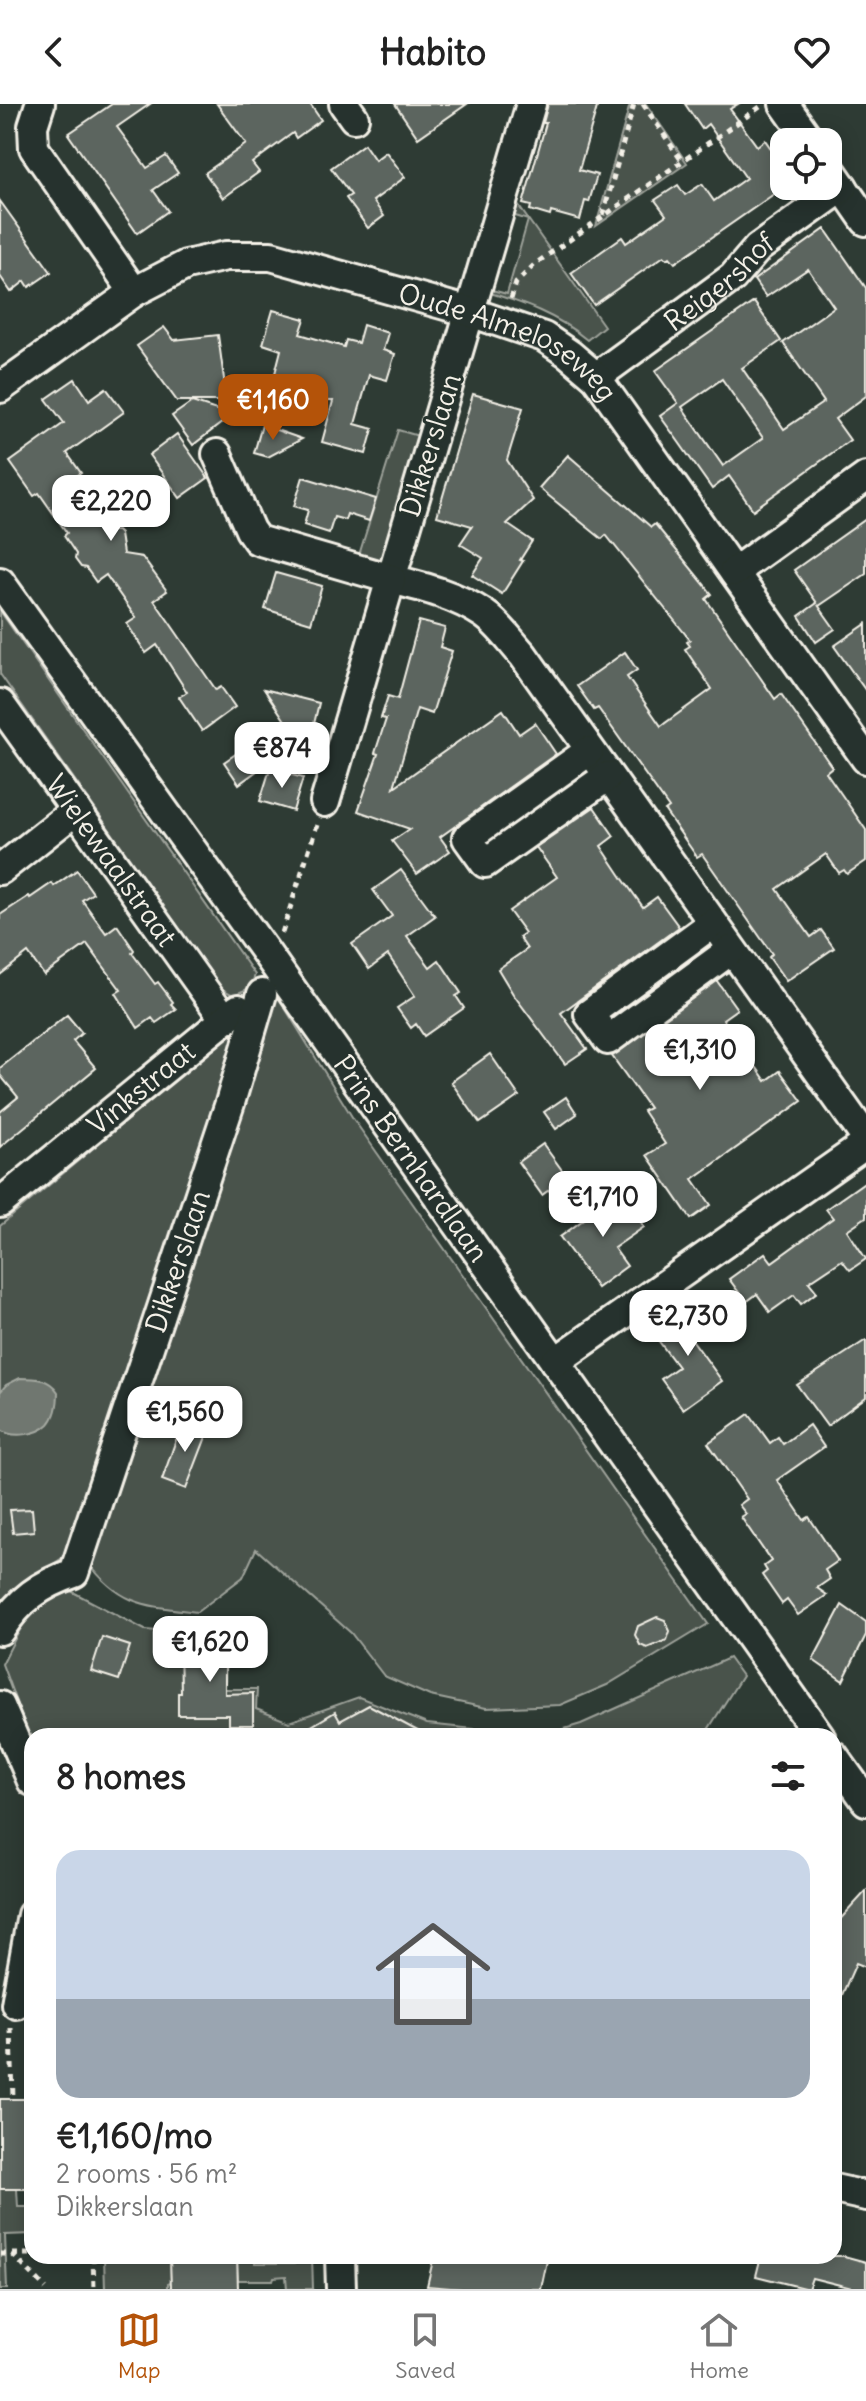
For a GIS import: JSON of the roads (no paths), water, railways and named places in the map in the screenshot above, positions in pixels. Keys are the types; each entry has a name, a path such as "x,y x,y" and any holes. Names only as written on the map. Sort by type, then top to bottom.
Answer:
{"street":[{"path":"40,104 33,126 34,148 134,292"},
{"name":"Dikkerslaan","path":"325,802 531,104"},
{"path":"784,104 801,128"},
{"name":"Reigershof","path":"842,185 866,221"},
{"name":"Reigershof","path":"596,377 733,277 758,248 810,200"},
{"name":"Oude Almeloseweg","path":"0,388 134,292 186,265 226,256 271,256 470,312 544,337 596,377 866,759"},
{"path":"217,454 257,540 424,587 456,598 486,615 523,655 866,1138"},
{"path":"734,572 866,477"},
{"name":"Prins Bernhardlaan","path":"0,582 264,950 273,986 555,1362 814,1728"},
{"name":"Wielewaalstraat","path":"0,704 224,1018"},
{"path":"589,751 467,838 485,863 608,776"},
{"path":"0,870 76,810"},
{"path":"713,923 589,1014 608,1040 731,950"},
{"name":"Dikkerslaan","path":"0,1630 11,1612 30,1595 49,1581 74,1573 230,1103 273,986"},
{"name":"Vinkstraat","path":"0,1203 224,1018 273,986"},
{"path":"555,1362 866,1144"},
{"path":"0,1706 24,1762"},
{"path":"842,1767 866,1801"},
{"path":"16,2004 24,1960"},
{"path":"842,2191 866,2196"},
{"path":"340,2264 341,2289"}]}
